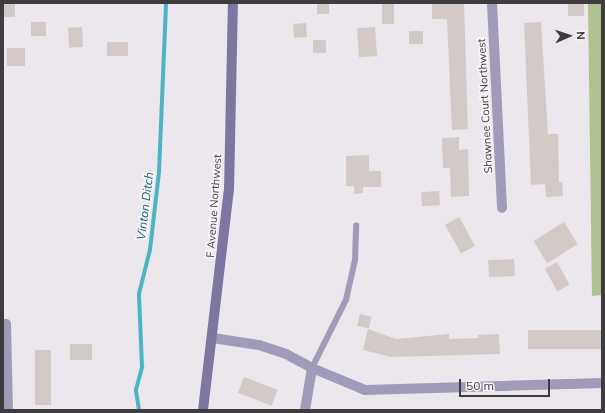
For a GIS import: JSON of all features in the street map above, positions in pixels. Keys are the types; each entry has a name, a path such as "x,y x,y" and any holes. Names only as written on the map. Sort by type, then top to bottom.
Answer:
{"main road":[{"name":"F Avenue Northwest","path":"203,410 213,338 229,190 233,3"}],"street":[{"name":"Shawnee Court Northwest","path":"492,3 502,208"},
{"path":"4,324 8,410"},
{"path":"213,338 259,345 286,354 312,368 365,390 386,391 602,383"},
{"path":"305,410 312,368"}],"lane":[{"path":"312,368 346,300 355,260 356,226"}],"green space":[{"path":"588,3 602,3 602,295 592,296"}],"building":[{"path":"3,3 15,3 15,17 3,17"},
{"path":"317,3 329,3 329,14 317,14"},
{"path":"432,3 464,4 468,129 452,130 447,19 432,19"},
{"path":"568,3 584,3 584,16 568,16"},
{"path":"382,4 394,4 394,24 382,24"},
{"path":"31,22 46,22 46,36 31,36"},
{"path":"541,22 548,134 558,134 559,182 562,182 563,196 546,197 545,184 531,185 524,23"},
{"path":"306,23 307,37 294,38 293,24"},
{"path":"82,27 83,47 69,48 68,28"},
{"path":"375,27 377,56 359,57 357,28"},
{"path":"409,31 423,31 423,44 409,44"},
{"path":"313,40 326,40 326,53 313,53"},
{"path":"107,42 128,42 128,56 107,56"},
{"path":"7,48 25,48 25,66 7,66"},
{"path":"459,137 459,150 468,149 469,196 451,197 450,168 443,168 442,138"},
{"path":"369,155 369,171 381,171 381,187 363,187 363,193 354,194 354,186 346,186 346,156"},
{"path":"439,191 440,205 422,206 421,192"},
{"path":"459,217 475,246 461,254 445,225"},
{"path":"564,222 578,244 547,263 533,241"},
{"path":"514,259 515,276 489,277 488,260"},
{"path":"557,262 570,285 557,292 545,269"},
{"path":"360,314 372,317 369,329 357,326"},
{"path":"368,329 396,339 449,334 449,339 478,338 478,335 499,334 500,354 391,357 363,350"},
{"path":"528,330 602,330 602,349 528,349"},
{"path":"70,344 92,344 92,360 70,360"},
{"path":"35,350 51,350 51,405 35,405"},
{"path":"244,377 278,390 272,406 238,393"}],"waterway":[{"name":"Vinton Ditch","path":"139,410 136,390 142,367 139,294 150,250 159,172 166,3"}]}
